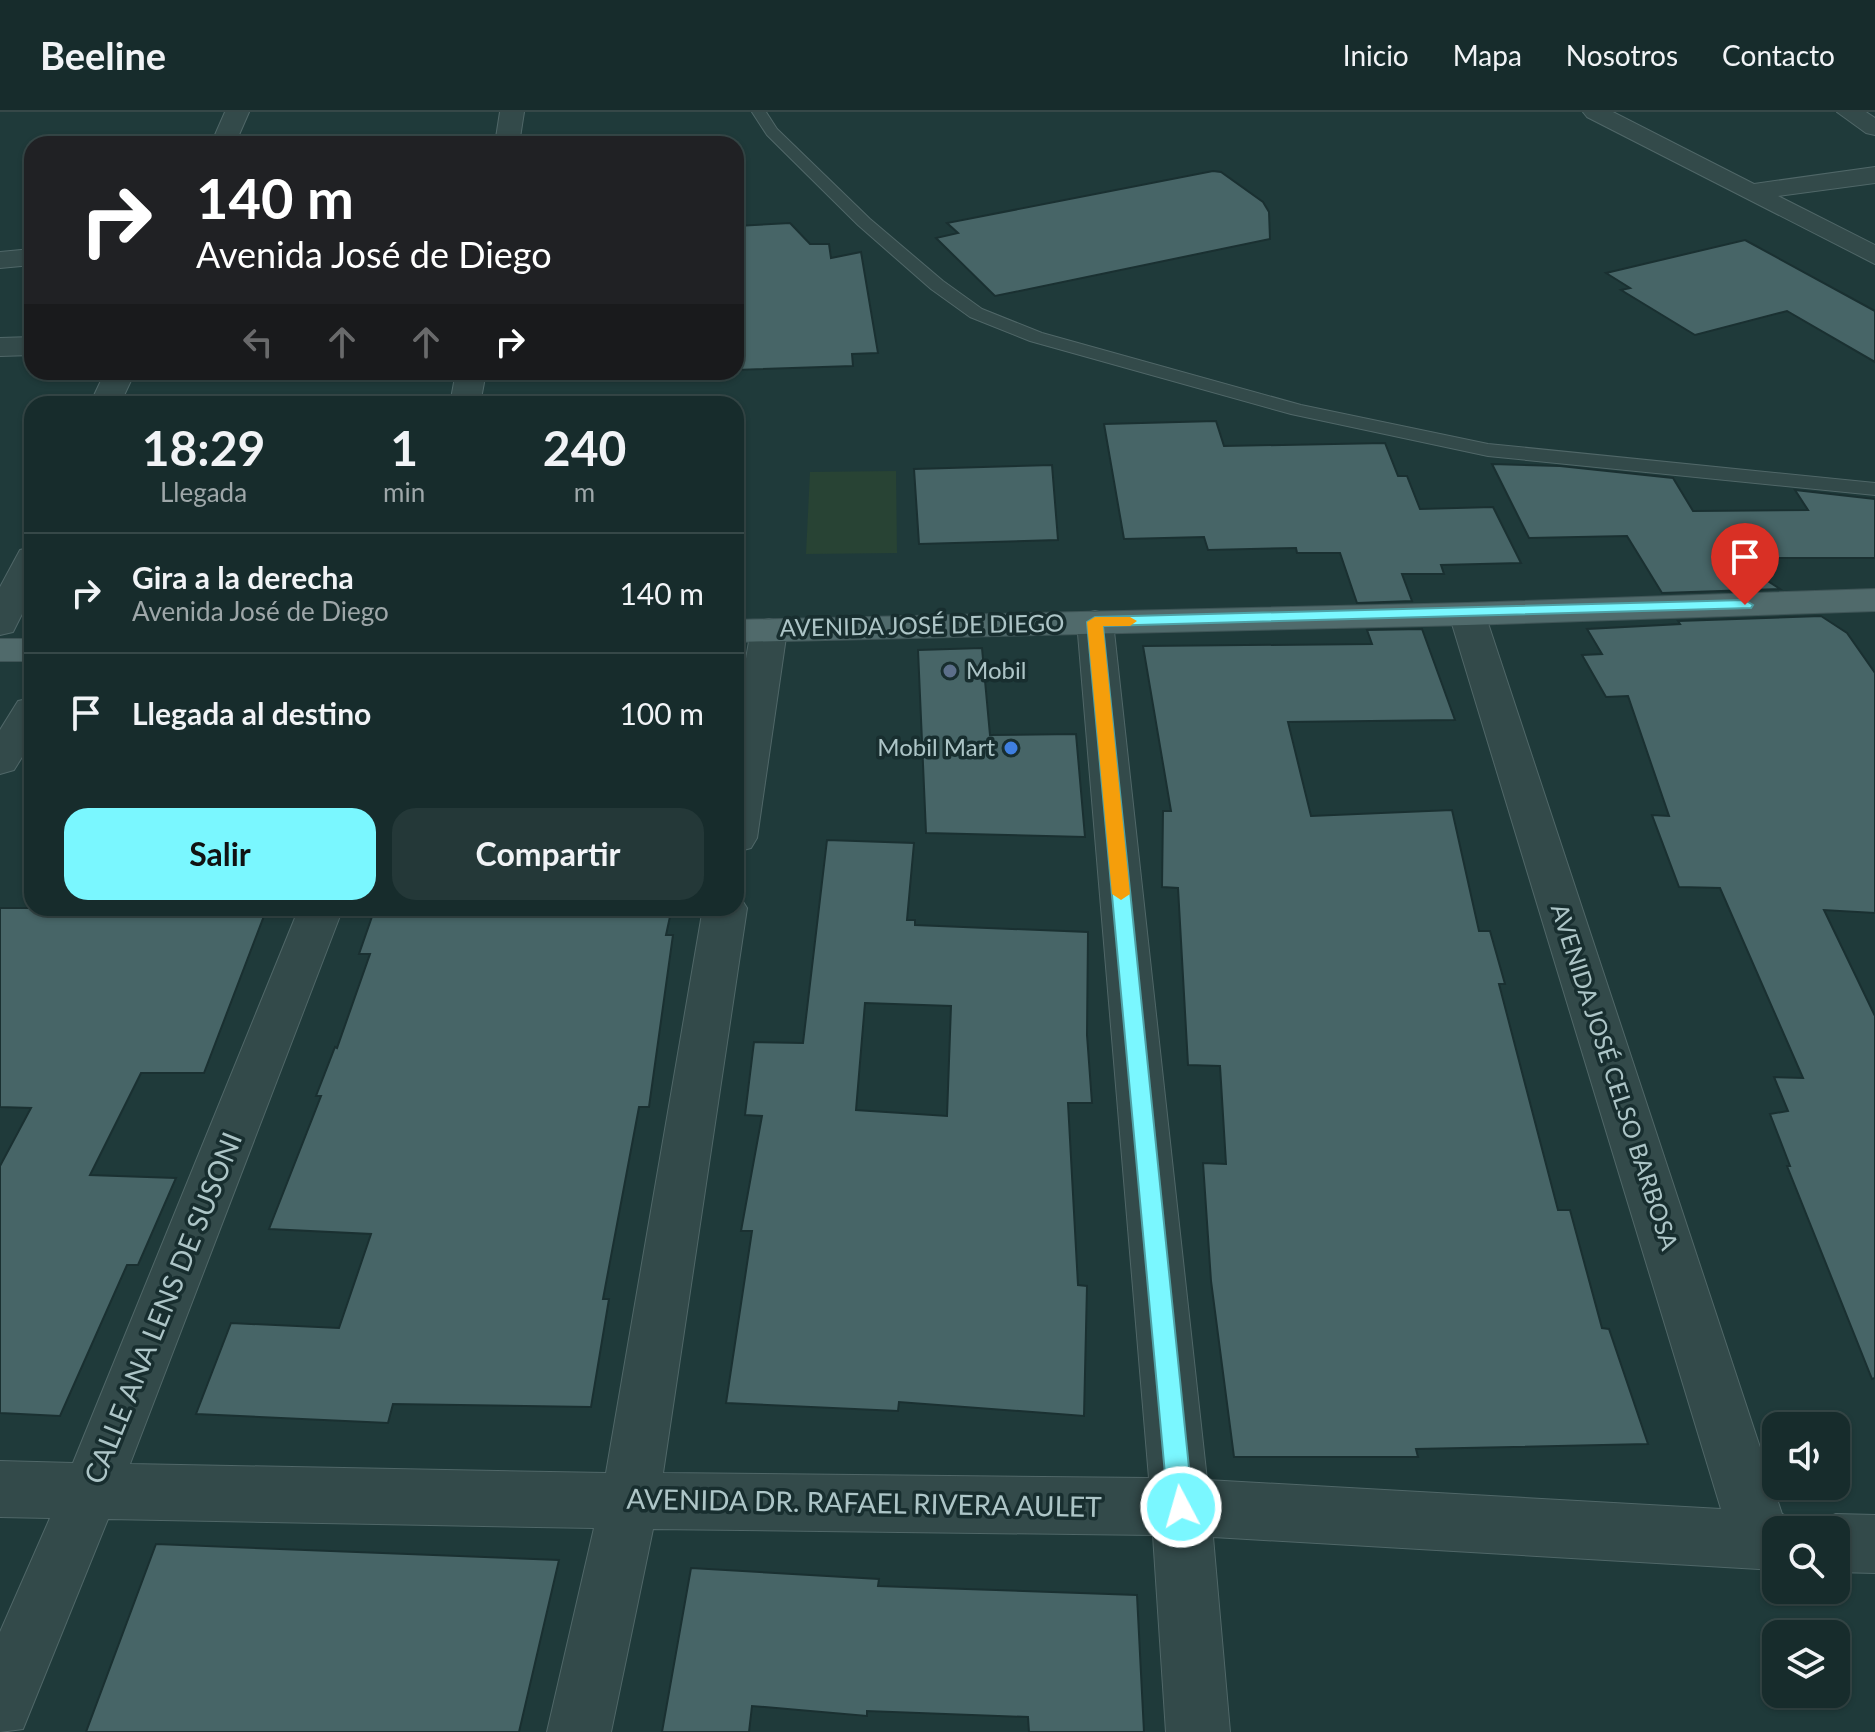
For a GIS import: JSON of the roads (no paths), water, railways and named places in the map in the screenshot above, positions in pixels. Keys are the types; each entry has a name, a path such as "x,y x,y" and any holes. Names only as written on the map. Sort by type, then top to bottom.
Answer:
{"main road":[{"name":"AVENIDA JOSÉ DE DIEGO","path":"753,630 1873,603"},
{"path":"0,650 24,650"}],"street":[{"path":"226,136 237,112"},
{"path":"508,136 512,112"},
{"path":"1595,112 1875,256"},
{"path":"1849,112 1875,128"},
{"path":"1750,192 1875,175"},
{"path":"0,260 24,258"},
{"path":"0,347 24,346"},
{"path":"0,624 24,574"},
{"name":"AVENIDA JOSÉ CELSO BARBOSA","path":"1467,614 1762,1523"},
{"path":"1095,622 1181,1507 1198,1732"},
{"path":"744,740 753,630"},
{"path":"0,761 24,723"},
{"name":"CALLE ANA LENS DE SUSONI","path":"0,1706 90,1492 318,916"},
{"path":"579,1732 630,1501 724,916"},
{"name":"AVENIDA DR. RAFAEL RIVERA AULET","path":"0,1489 1181,1507 1762,1541"},
{"path":"1850,1543 1875,1544"}],"lane":[{"path":"759,112 772,132 864,222 937,285 976,313 1036,337 1298,410 1488,450 1875,489"}],"place":[{"name":"Mobil","path":"950,671"},
{"name":"Mobil Mart","path":"1011,748"}]}
